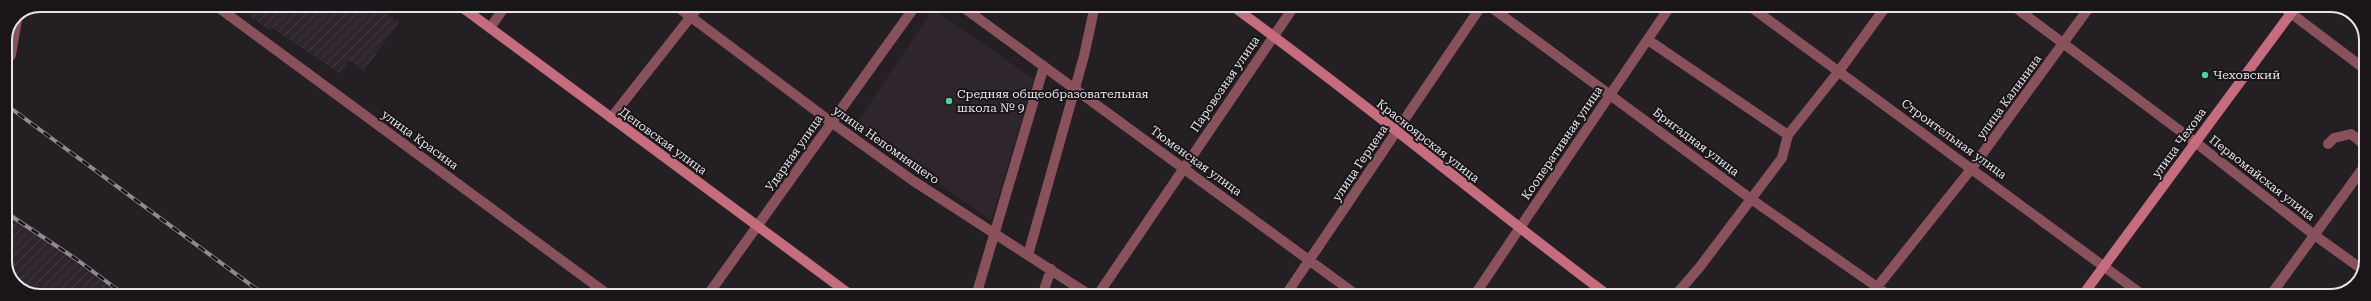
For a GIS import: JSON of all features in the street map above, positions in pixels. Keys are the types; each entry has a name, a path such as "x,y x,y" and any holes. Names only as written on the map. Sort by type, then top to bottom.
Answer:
{"main road":[{"name":"Деповская улица","path":"468,12 842,289"},
{"name":"Красноярская улица","path":"1241,12 1519,229 1600,289"},
{"name":"улица Чехова","path":"2088,289 2292,12"}],"street":[{"name":"улица Красина","path":"225,12 600,289"},
{"path":"490,28 501,12"},
{"name":"улица Непомнящего","path":"684,12 831,122 993,234 1081,289"},
{"path":"611,118 695,12"},
{"name":"Ударная улица","path":"712,289 911,12"},
{"name":"Тюменская улица","path":"970,12 1349,289"},
{"path":"1028,255 1074,87 1084,56 1093,12"},
{"name":"Паровозная улица","path":"1102,289 1290,12"},
{"name":"улица Герцена","path":"1290,289 1477,12"},
{"name":"Бригадная улица","path":"1498,12 1751,199 1880,289"},
{"name":"Кооперативная улица","path":"1479,289 1666,12"},
{"name":"Строительная улица","path":"1758,12 1972,168 2134,289"},
{"path":"1682,289 1782,158 1788,135 1839,71 1882,12"},
{"name":"Первомайская улица","path":"2021,12 2195,142 2313,234 2359,267"},
{"name":"улица Калинина","path":"1877,287 1972,168 2087,12"},
{"path":"2298,12 2359,64"},
{"path":"12,49 16,26"},
{"path":"1648,40 1788,135"},
{"path":"978,289 1044,66"},
{"path":"2328,144 2334,138 2351,134 2359,140"},
{"path":"2275,289 2313,234 2359,173"},
{"path":"1044,289 1051,269"}],"shaded area":[{"path":"245,12 387,12 386,13 399,22 364,71 349,60 339,73 271,27 269,30"},
{"name":"Средняя общеобразовательная школа № 9","path":"931,12 937,12 1034,79 991,221 856,124"},
{"path":"12,212 101,274 118,289 36,289 27,286 19,280 13,268"}],"railway":[{"path":"12,109 256,289"},
{"path":"12,217 76,259 117,289"}],"place":[{"name":"Чеховский","path":"2205,75"},
{"name":"Средняя общеобразовательная школа № 9","path":"949,101"}]}
